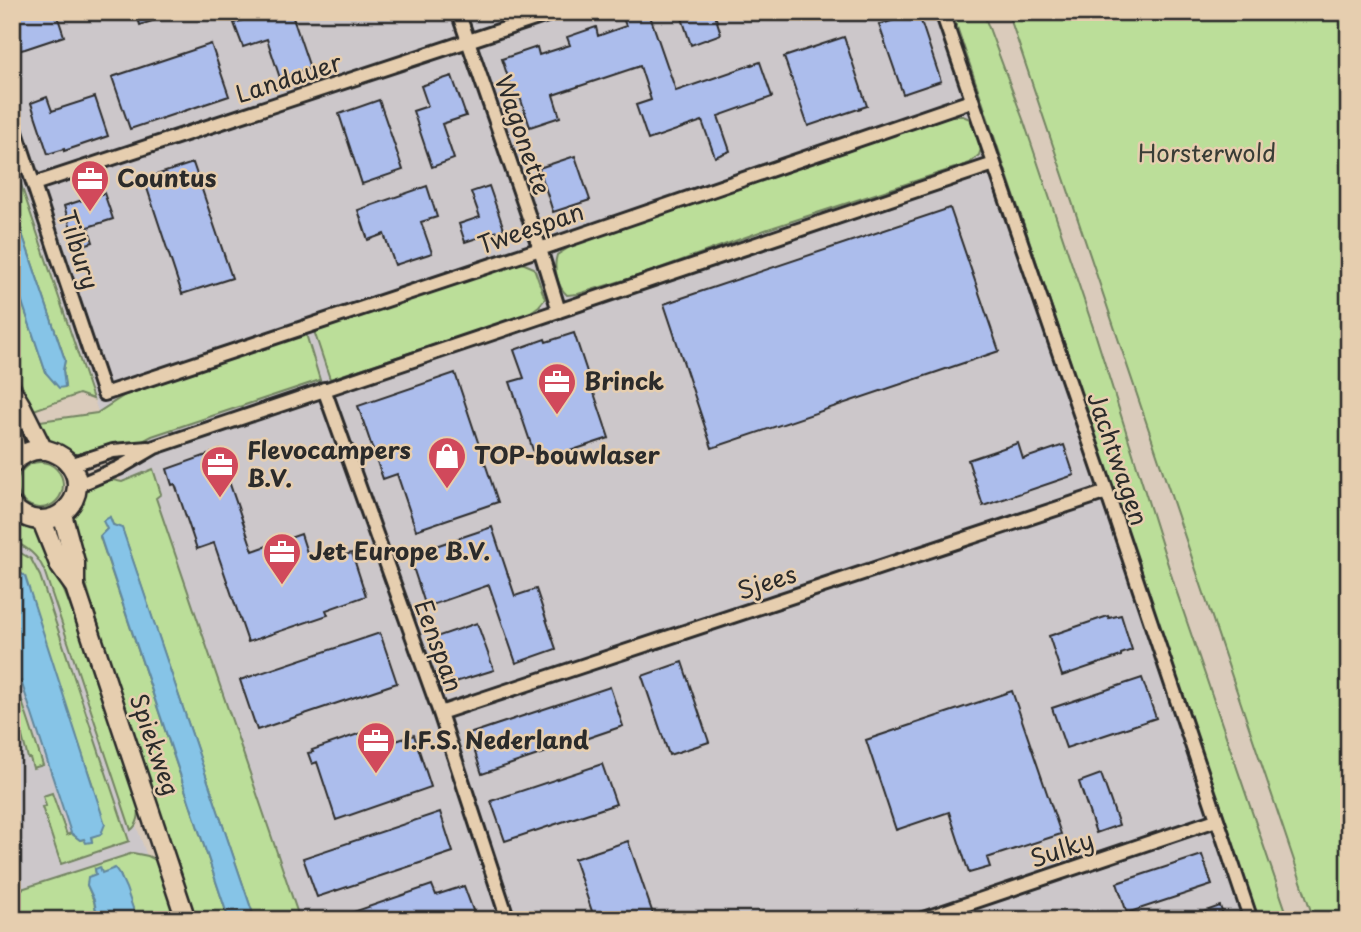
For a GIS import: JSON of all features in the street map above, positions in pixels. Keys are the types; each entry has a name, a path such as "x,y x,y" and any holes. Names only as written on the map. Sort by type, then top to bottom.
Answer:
{"main road":[{"path":"12,391 43,450"},
{"path":"12,432 15,461 29,451 53,452 63,457 70,465 76,486 75,497 69,506 62,514 52,519 30,519 12,506"},
{"name":"Spiekweg","path":"62,514 75,562 75,587"},
{"name":"Spiekweg","path":"41,521 60,566 75,587 186,920"}],"street":[{"name":"Wagonette","path":"457,12 540,248 559,311"},
{"name":"Landauer","path":"34,184 556,12"},
{"name":"Jachtwagen","path":"942,12 1251,920"},
{"name":"Tweespan","path":"104,394 971,100"},
{"name":"Tilbury","path":"12,120 104,394"},
{"path":"76,486 119,468 155,447 994,164"},
{"name":"Eenspan","path":"324,389 440,713 508,920"},
{"path":"70,465 113,452 155,447"},
{"name":"Sjees","path":"440,713 1107,492"},
{"name":"Sulky","path":"920,920 1216,820"}],"shaded area":[{"path":"12,12 952,12 1258,920 267,920 130,507 161,494 153,469 122,482 12,158"},
{"path":"12,526 40,547 169,920 12,920"}],"green space":[{"path":"952,12 983,12 1024,122 1096,336 1175,587 1289,920 1259,920"},
{"name":"Horsterwold","path":"1008,12 1349,12 1349,920 1314,920"},
{"path":"950,116 963,116 972,120 981,149 979,155 970,163 578,294 567,295 558,282 555,265 557,255 573,245"},
{"path":"12,158 93,399 79,394 31,411 12,358 12,272 46,373 65,387 65,360 12,204"},
{"path":"522,263 534,268 545,299 528,314 330,379 314,331"},
{"path":"306,334 320,380 152,436 113,457 84,456 67,452 47,441 33,422 97,413 125,395"},
{"path":"40,462 56,469 63,485 56,501 40,508 24,501 17,485 24,469"},
{"path":"153,469 161,494 156,498 300,920 255,920 122,529 113,525 110,518 107,529 100,537 229,920 193,920 115,685 71,535 71,518 77,503 91,486 103,478 122,482"},
{"path":"12,518 32,528 43,539 98,674 139,806 137,822 131,830 44,570 31,552 12,540"},
{"path":"12,548 31,559 40,576 129,841 61,864 42,807 46,806 43,796 52,793 67,835 71,833 80,840 92,842 94,789 20,572 12,568"},
{"path":"16,683 43,765 33,768 18,722 12,713 12,684"},
{"path":"133,853 158,861 178,920 137,920 120,875 102,873 95,869 96,874 87,885 98,920 29,920 27,915 12,919 12,892"}],"water":[{"path":"12,204 65,360 65,387 59,388 46,373 12,272"},
{"path":"110,517 113,525 122,528 255,920 229,920 100,536 107,529 103,521"},
{"path":"12,568 25,576 105,824 101,834 91,837 92,842 86,843 84,839 80,840 71,833 21,681 12,684"},
{"path":"100,867 102,873 115,868 120,875 137,920 98,920 94,900 87,885 88,877 96,874 95,869"}],"building":[{"path":"12,12 56,12 64,36 21,50 12,47"},
{"path":"136,12 173,12 174,14 140,25"},
{"path":"267,12 291,12 310,68 280,78 267,39 243,47 234,23"},
{"path":"647,12 676,91 760,62 772,97 718,116 730,151 715,157 702,121 648,140 636,105 651,100 640,66 553,95 560,117 530,127 520,97 515,99 502,59 537,47 539,55 570,45 567,37 596,27 598,36 626,26 623,18"},
{"path":"680,12 714,12 721,34 691,45"},
{"path":"918,12 941,81 903,94 879,25"},
{"path":"844,37 867,106 808,126 784,57"},
{"path":"211,44 229,96 130,129 112,77"},
{"path":"452,76 466,116 442,124 454,159 432,167 413,111 428,106 421,86"},
{"path":"47,97 52,111 95,97 108,136 48,154 31,103"},
{"path":"379,100 403,170 362,184 339,114"},
{"path":"575,156 590,200 553,212 539,168"},
{"path":"193,163 232,278 182,294 144,179"},
{"path":"427,186 437,217 421,222 432,253 395,265 384,234 368,240 358,210"},
{"path":"489,186 504,229 465,242 459,224 480,217 471,192"},
{"path":"104,193 113,219 88,227 93,242 77,247 64,206"},
{"path":"950,208 999,351 712,448 664,304"},
{"path":"574,333 609,438 537,462 510,382 524,378 514,350 545,339 546,342"},
{"path":"455,373 498,502 416,530 397,474 383,479 358,406"},
{"path":"1018,443 1023,459 1064,445 1074,475 983,506 968,460"},
{"path":"221,450 226,466 224,467 253,551 301,534 309,559 342,548 345,555 352,553 366,596 326,610 328,615 248,642 214,543 197,549 175,484 172,485 167,469"},
{"path":"492,527 515,596 536,589 556,649 516,663 489,585 426,607 409,555"},
{"path":"1121,615 1132,650 1062,676 1049,636 1108,616"},
{"path":"477,623 494,670 452,683 436,637"},
{"path":"380,633 397,683 257,730 240,680"},
{"path":"682,662 709,742 669,755 642,676"},
{"path":"1142,678 1156,718 1066,748 1052,708"},
{"path":"610,687 623,726 482,774 469,734"},
{"path":"1012,691 1061,834 987,858 990,867 969,873 949,812 896,830 866,740"},
{"path":"384,725 390,743 414,735 431,787 336,820 317,762 312,764 308,753"},
{"path":"602,764 616,804 505,841 491,801"},
{"path":"1101,774 1119,825 1096,833 1079,782"},
{"path":"440,812 453,852 317,897 303,858"},
{"path":"628,841 655,920 595,920 574,859"},
{"path":"1202,855 1212,885 1127,913 1117,883"},
{"path":"432,885 436,895 464,886 475,916 464,920 336,918"},
{"path":"1220,906 1225,920 1186,918"}],"place":[{"name":"Countus","path":"90,213"},
{"name":"Brinck","path":"557,416"},
{"name":"TOP-bouwlaser","path":"447,490"},
{"name":"Flevocampers B.V.","path":"220,499"},
{"name":"Jet Europe B.V.","path":"282,586"},
{"name":"I.F.S. Nederland","path":"376,775"}]}
